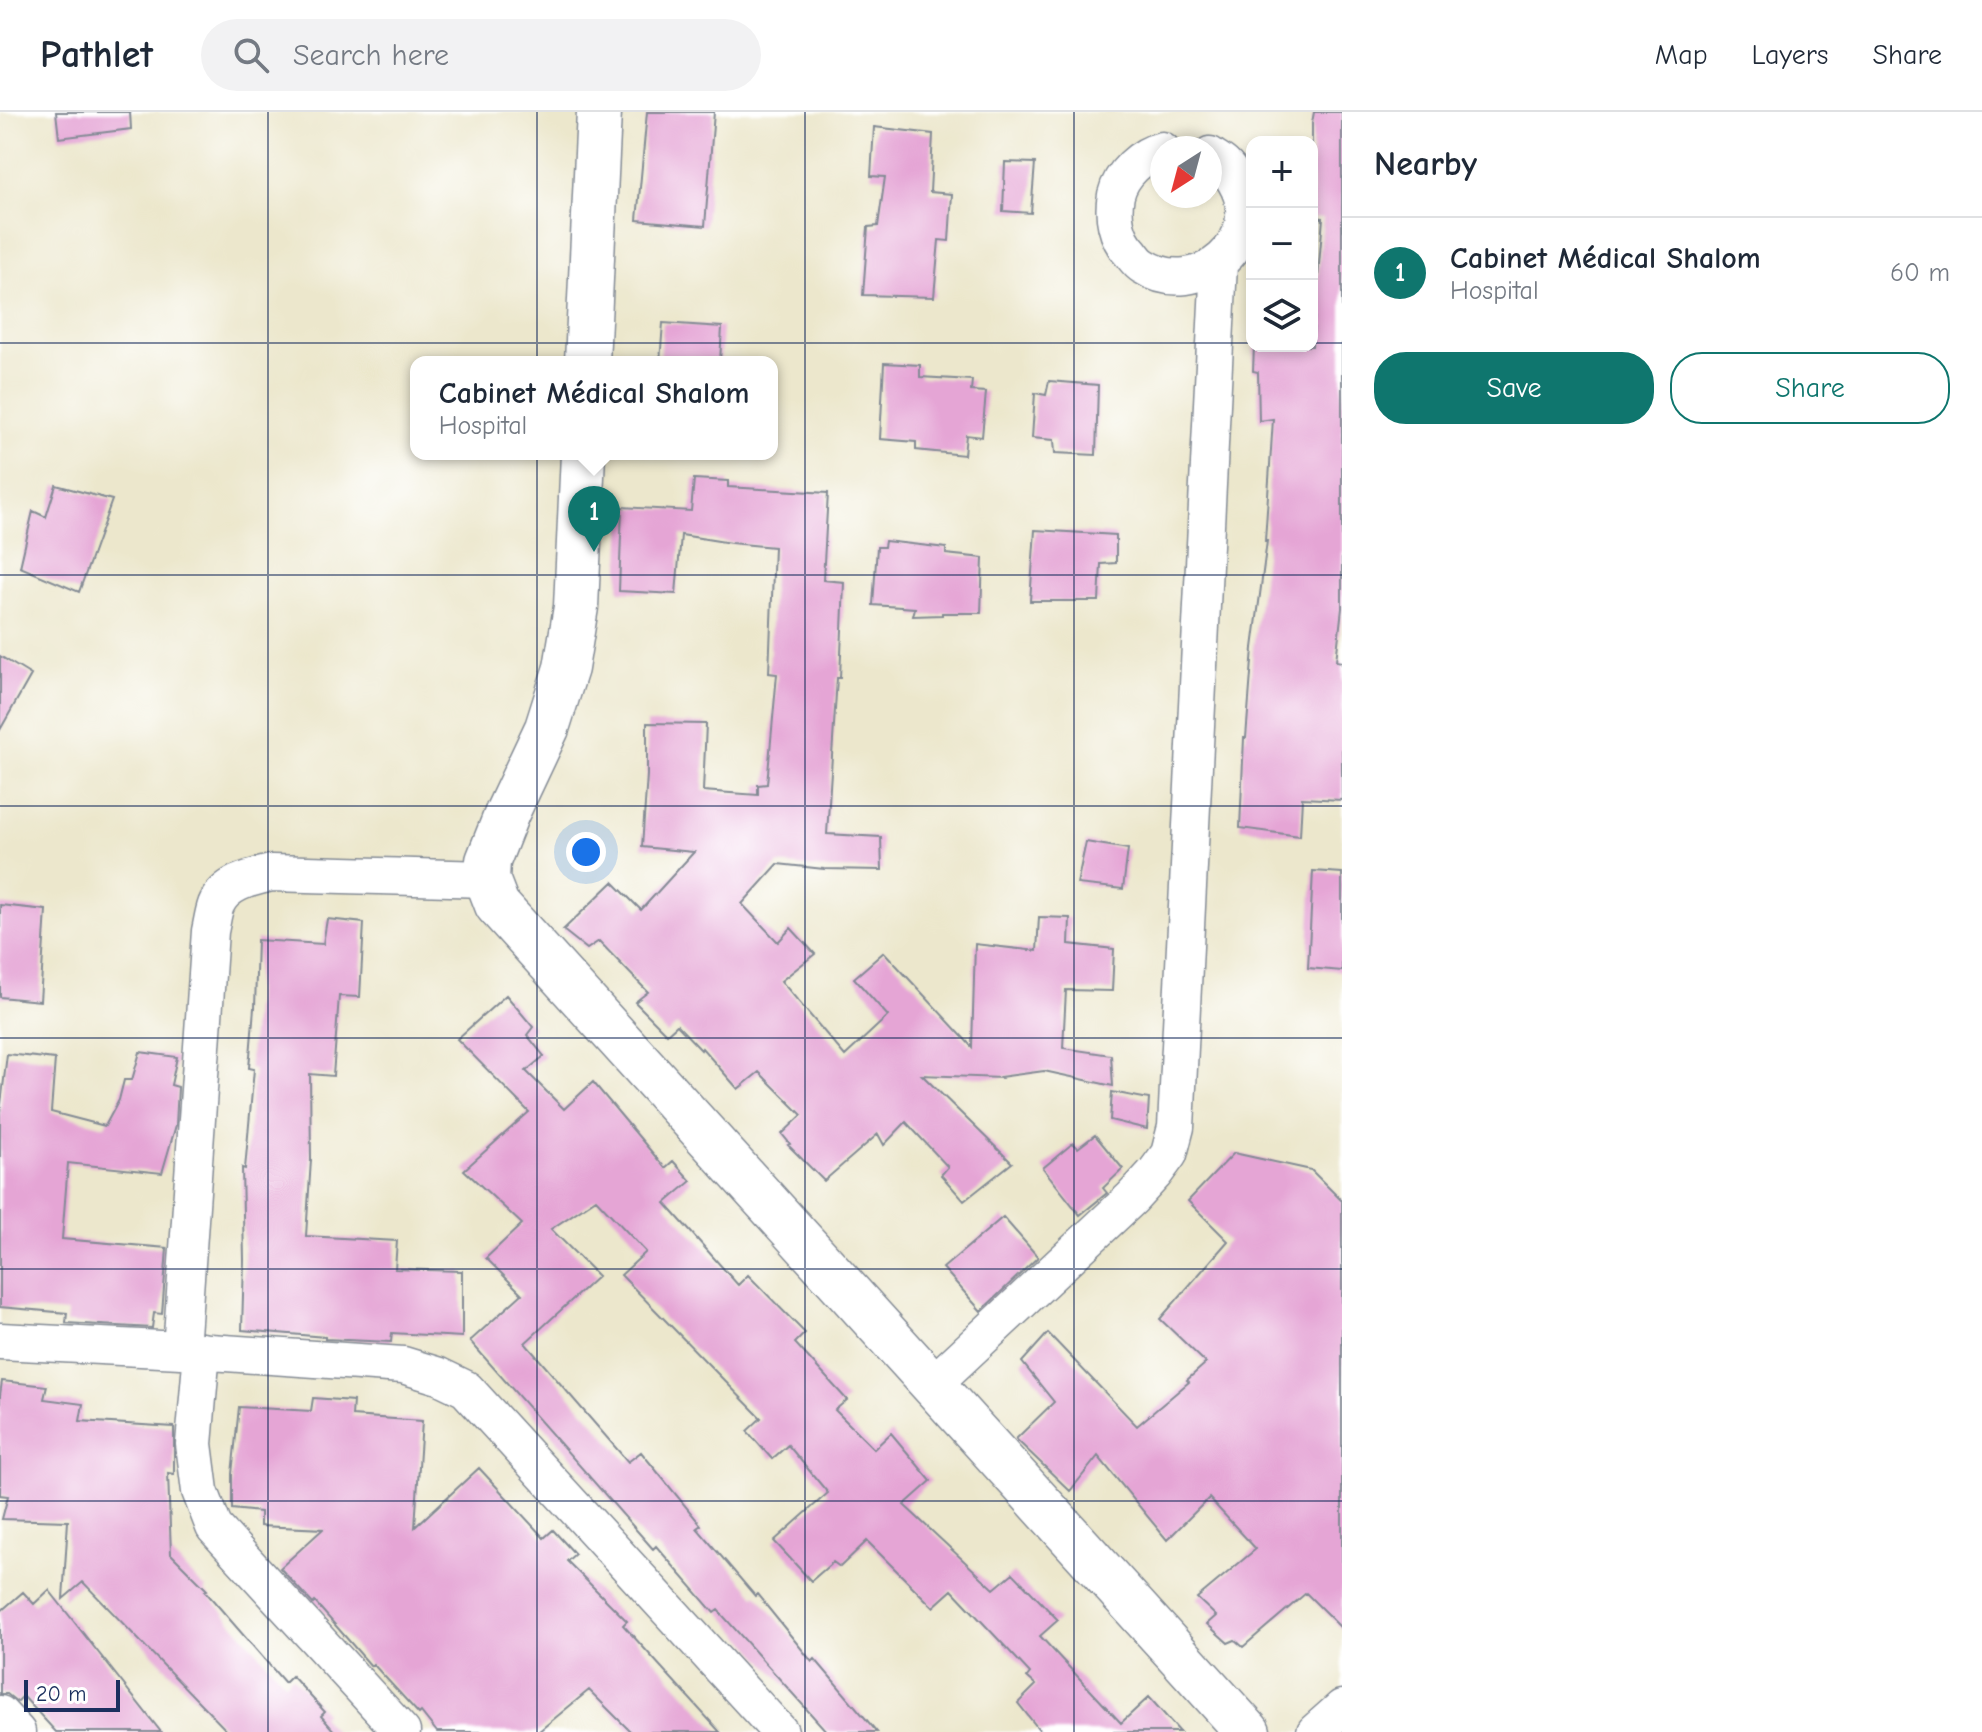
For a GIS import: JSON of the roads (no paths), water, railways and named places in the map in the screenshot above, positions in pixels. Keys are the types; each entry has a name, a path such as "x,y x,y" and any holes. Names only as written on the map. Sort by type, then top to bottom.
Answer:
{"street":[{"path":"587,356 599,112"},
{"path":"1150,153 1129,169 1116,193 1114,220 1124,245 1142,266 1168,276 1195,275 1219,264 1237,243 1245,217 1241,190 1222,163"},
{"path":"933,1384 1132,1198 1169,1154 1173,1140 1179,1079 1219,264"},
{"path":"583,460 576,607 566,668 547,728 495,839 488,861 487,879 497,905 1248,1732"},
{"path":"402,1732 214,1527 200,1491 194,1444 191,1350 210,931 217,903 228,888 271,873 487,879"},
{"path":"0,1341 403,1365 439,1376 466,1389 780,1732"},
{"path":"1315,1732 1342,1708"},
{"path":"0,1714 17,1732"}],"place":[{"name":"Cabinet Médical Shalom","path":"594,552"}]}
